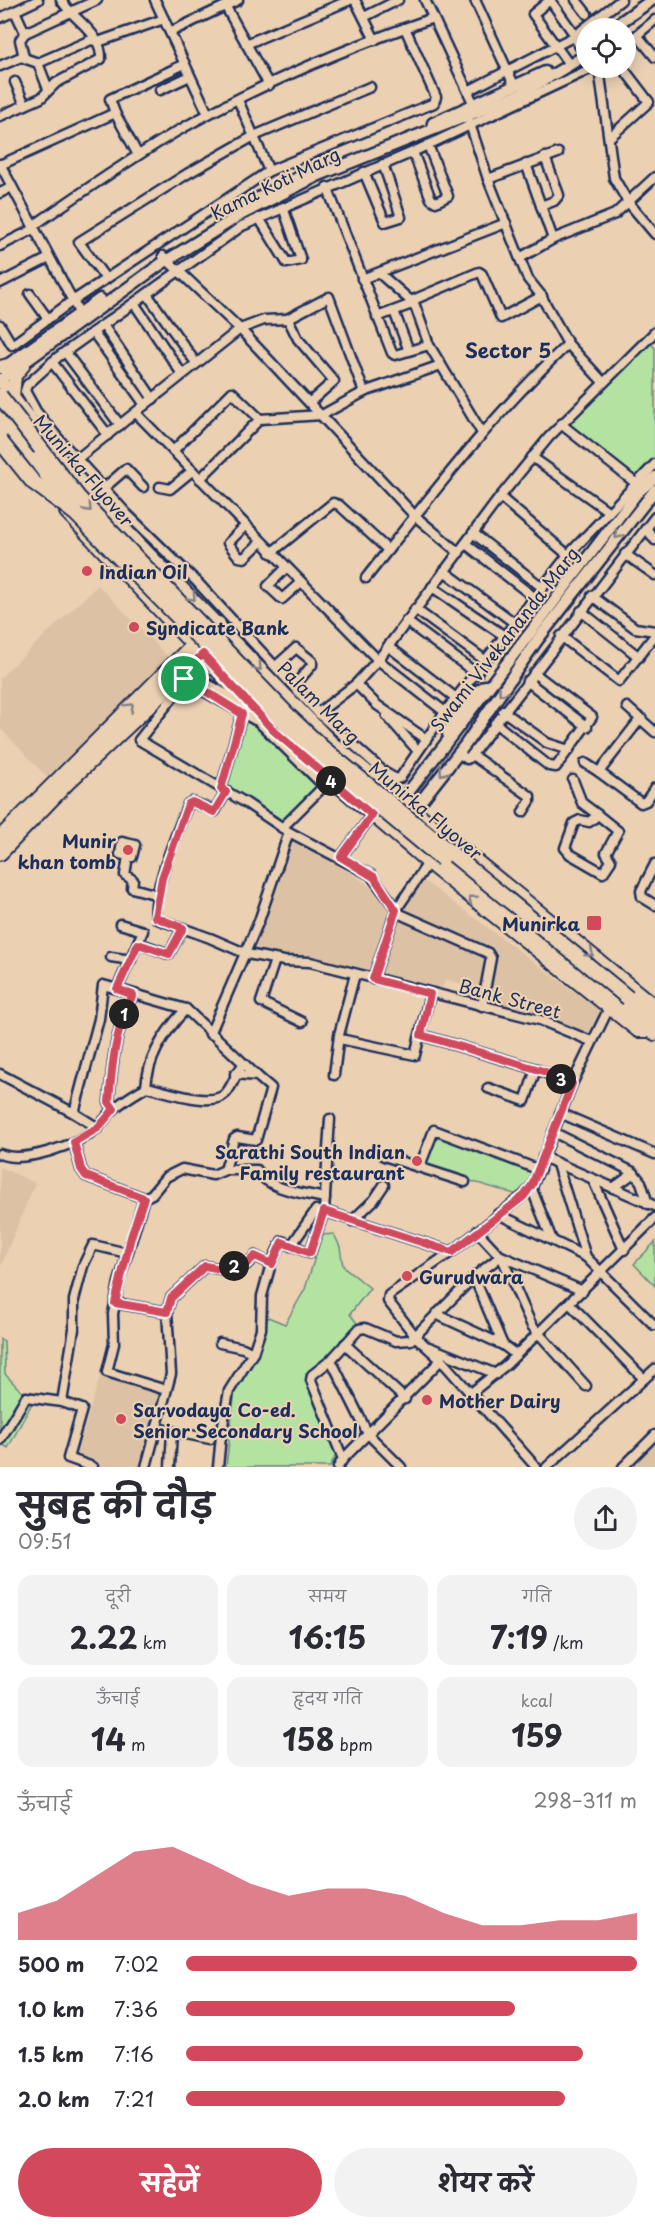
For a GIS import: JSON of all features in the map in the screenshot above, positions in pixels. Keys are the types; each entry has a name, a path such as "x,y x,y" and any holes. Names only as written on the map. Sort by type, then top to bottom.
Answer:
{"main road":[{"path":"7,397 15,376 23,366"},
{"name":"Palam Marg","path":"0,380 7,397 55,453 332,743 449,840 654,1002"},
{"name":"Munirka Flyover","path":"7,397 78,497 290,717 619,1004"},
{"name":"Munirka Flyover","path":"0,412 75,513 316,755 619,1004 654,1028"},
{"path":"0,433 29,473 82,530 274,731 327,783 372,815 428,863 619,1004 638,1031 654,1028"},
{"path":"0,441 33,482 75,513"},
{"path":"0,838 198,649 222,629"},
{"path":"0,853 67,783 144,710 183,678 198,649"},
{"path":"428,863 426,856 431,844 442,839 449,840"}],"street":[{"path":"0,18 38,0"},
{"path":"0,116 41,98 48,89 62,79 100,61 102,56 98,42 89,29 69,12 61,0"},
{"path":"24,57 20,40 25,33 97,0"},
{"path":"155,0 208,114"},
{"path":"170,32 238,0"},
{"path":"246,44 350,0"},
{"path":"355,0 375,40"},
{"path":"364,16 398,0"},
{"path":"425,0 468,91 488,178 529,281 542,296 568,344 603,382"},
{"path":"475,0 515,87"},
{"path":"566,60 532,13 550,0 576,38"},
{"path":"576,0 586,14"},
{"path":"468,91 556,46 621,0"},
{"path":"626,18 652,0"},
{"path":"636,20 655,5"},
{"path":"226,7 269,85"},
{"path":"15,11 25,33"},
{"path":"0,246 33,228 138,155 208,114 269,85 433,18"},
{"path":"38,63 91,40 98,42 164,19"},
{"path":"654,24 637,35 655,57"},
{"path":"0,326 12,345 71,302 269,171 435,102 436,97 405,28"},
{"name":"Kama Koti Marg","path":"473,115 515,87 576,55"},
{"path":"0,66 24,57 38,63 48,89"},
{"name":"Kama Koti Marg","path":"3,367 81,317 165,258 275,188 473,115 519,95 576,57"},
{"path":"138,155 115,113 110,101 112,96 184,64"},
{"path":"576,74 473,115 428,145 327,187 242,226 65,352 26,386 25,391 36,411 104,488 276,666 318,713 393,779 399,779 445,712 568,555 608,511 647,492 655,464"},
{"path":"160,90 190,76"},
{"path":"600,78 614,178 628,202 655,234"},
{"path":"609,138 649,102 631,78"},
{"path":"15,82 25,105"},
{"path":"106,279 79,242 187,174 254,136 370,87"},
{"path":"238,99 269,171"},
{"path":"81,317 71,302 0,164 115,113"},
{"path":"412,152 433,201 447,198 428,145"},
{"path":"488,178 558,153"},
{"path":"541,206 554,201 559,195 545,157"},
{"path":"364,172 385,222 401,217 383,164"},
{"path":"526,164 553,239"},
{"path":"520,258 553,239 611,216 655,177"},
{"path":"0,193 12,187"},
{"path":"327,187 393,354 429,345"},
{"path":"259,218 287,263 301,260 283,207"},
{"path":"362,279 506,223"},
{"path":"0,283 49,258"},
{"path":"165,258 240,329 415,516 459,553"},
{"path":"377,317 478,272 482,274 501,318 542,296"},
{"path":"379,273 412,303 429,345 482,433"},
{"path":"30,294 48,319"},
{"path":"147,294 196,363"},
{"path":"77,459 240,329 264,320 287,319 329,297 364,392"},
{"path":"134,303 182,374"},
{"path":"394,311 409,351"},
{"name":"Kama Koti Marg","path":"0,380 23,366 81,317"},
{"path":"287,319 298,339 334,381 310,402"},
{"path":"103,325 153,399"},
{"path":"93,332 145,405"},
{"path":"318,713 356,684 378,660 500,497 561,424 654,336"},
{"path":"366,578 482,433 532,377 568,344"},
{"path":"65,352 120,425"},
{"path":"52,362 108,435"},
{"path":"200,479 260,419 322,415 364,392 441,365"},
{"path":"173,451 232,392 260,419"},
{"path":"136,413 300,583 378,660 445,712"},
{"path":"561,424 647,492"},
{"path":"532,457 608,511"},
{"path":"104,488 126,469 143,487"},
{"path":"160,487 170,489 192,471"},
{"name":"Swami Vivekananda Marg","path":"394,834 458,753 538,639 647,492 655,477"},
{"name":"Swami Vivekananda Marg","path":"382,824 402,802 446,741 453,718 471,695 492,681 647,492"},
{"path":"500,497 568,555"},
{"path":"271,553 333,503 339,505 388,550"},
{"path":"458,753 467,759 472,755 503,711 655,518"},
{"path":"245,526 228,543 239,557 244,558 261,542"},
{"path":"646,528 655,540"},
{"path":"473,533 543,588"},
{"path":"466,544 534,598"},
{"path":"625,554 655,575"},
{"path":"286,568 268,586 282,599 300,583"},
{"path":"444,571 516,624"},
{"path":"432,586 506,637"},
{"path":"561,636 618,681 639,657 655,633 635,628 592,596"},
{"path":"415,609 486,661"},
{"path":"581,611 639,657"},
{"path":"406,621 477,674"},
{"path":"388,646 456,698"},
{"path":"276,666 296,648 312,661 312,665 294,686"},
{"path":"495,723 551,768 555,767 587,727 591,716 534,673"},
{"path":"255,720 183,678 139,741 286,830 341,857 374,877 396,910 490,955 491,963 482,1006"},
{"path":"197,687 198,681 201,680 224,692 327,783 286,830 259,921 210,1034"},
{"path":"527,681 587,727"},
{"path":"356,684 418,751"},
{"path":"377,705 426,739"},
{"path":"627,706 655,732"},
{"path":"144,710 161,711"},
{"path":"503,711 548,743 569,750"},
{"path":"128,856 125,875 133,880 132,888 158,896 170,853 189,802 213,812 223,790 242,714"},
{"path":"599,772 641,718"},
{"path":"472,755 530,796 530,801 523,812"},
{"path":"585,763 641,803 646,801 655,788"},
{"path":"573,780 582,803 598,814 618,832 606,853 611,861 603,873 565,848 574,823 580,820 589,822 598,814"},
{"path":"341,857 372,815"},
{"path":"373,979 396,910 428,863"},
{"path":"655,864 641,891 642,897 655,905"},
{"name":"Bank Street","path":"158,896 155,919 183,928 244,954 275,960 308,962 546,1022 591,1041"},
{"path":"117,989 143,932 120,924"},
{"path":"138,944 169,954 183,928"},
{"path":"111,957 131,960"},
{"path":"275,960 261,1002 302,1022"},
{"path":"334,1076 355,974"},
{"path":"74,1113 99,1019 104,985 186,1009 243,1065 271,1088 256,1140 234,1138 225,1170"},
{"path":"340,1039 414,1055 430,994"},
{"path":"114,1109 109,1102 117,1040 125,1011 133,995"},
{"path":"536,1467 441,1360 416,1337 388,1301 389,1295 452,1252 531,1187 540,1170 560,1113 591,1041 619,1004"},
{"path":"0,1154 12,1158 22,1156 74,1142 98,1128 114,1109 146,1088 152,1062 163,1035 186,1009"},
{"path":"421,1035 536,1069 572,1084"},
{"path":"146,1088 185,1097 219,1098 226,1094 235,1074 243,1065"},
{"path":"488,1088 525,1101 536,1069"},
{"path":"0,1074 98,1128"},
{"path":"235,1074 257,1076"},
{"path":"560,1113 655,1154"},
{"path":"218,1467 229,1391 253,1353 261,1329 262,1296 280,1242 310,1253 325,1198 330,1119"},
{"path":"420,1166 434,1130 540,1170"},
{"path":"553,1132 634,1173 651,1205"},
{"path":"74,1142 81,1169 86,1176 144,1198"},
{"path":"384,1156 465,1182"},
{"path":"543,1157 651,1205"},
{"path":"557,1164 586,1257"},
{"path":"166,1390 107,1372 114,1344 115,1303 127,1252 144,1198 152,1194 163,1179 179,1170 215,1175 225,1170 257,1170 262,1179 273,1184 325,1198"},
{"path":"613,1188 634,1173"},
{"path":"593,1180 624,1250"},
{"path":"352,1221 374,1200 384,1185"},
{"path":"531,1187 552,1240"},
{"path":"320,1210 452,1252"},
{"path":"291,1245 320,1210"},
{"path":"498,1214 586,1257 654,1325"},
{"path":"471,1393 496,1374 655,1218"},
{"path":"477,1232 501,1256 582,1291"},
{"path":"62,1402 74,1329 74,1300 83,1266 93,1245 127,1252"},
{"path":"146,1467 171,1365 167,1312 171,1298 205,1266 226,1270 237,1264 245,1265 255,1256 272,1264"},
{"path":"441,1360 340,1463 311,1380 312,1375 331,1360 362,1328 402,1342 416,1337 474,1277 501,1256"},
{"path":"501,1256 525,1314 537,1332 586,1386"},
{"path":"474,1277 503,1345"},
{"path":"115,1303 167,1312"},
{"path":"569,1303 644,1379"},
{"path":"436,1314 477,1336 503,1345 515,1354"},
{"path":"477,1336 492,1322"},
{"path":"220,1343 253,1353"},
{"path":"345,1344 405,1399"},
{"path":"425,1345 496,1374"},
{"path":"331,1360 368,1434 401,1467"},
{"path":"547,1467 655,1369"},
{"path":"0,1440 26,1397 62,1402 82,1409 68,1458 93,1467"},
{"path":"157,1428 210,1439"},
{"path":"170,1467 172,1432"},
{"path":"623,1467 655,1435"}],"shaded area":[{"path":"98,585 170,659 47,777 0,728 0,678"},
{"path":"291,841 314,848 405,910 423,880 602,1012 587,1041 552,1024 468,1005 469,987 446,979 437,997 320,966 251,954"},
{"path":"0,1167 35,1183 0,1268"},
{"name":"Sarvodaya Co-ed. Senior Secondary School","path":"101,1373 164,1390 142,1467 88,1467 74,1462"},
{"path":"655,1428 655,1467 615,1467"}],"green space":[{"path":"650,343 655,348 655,461 633,481 565,425"},
{"path":"244,721 255,725 318,787 281,823 227,785"},
{"path":"434,1130 534,1168 521,1196 420,1166"},
{"path":"334,1234 340,1247 343,1266 370,1288 350,1314 359,1326 307,1378 337,1453 330,1467 226,1467 235,1389 257,1355 268,1317 285,1324 305,1289 322,1235"},
{"path":"655,1242 655,1286 634,1264"},
{"path":"0,1339 4,1341 5,1374 32,1403 8,1448 0,1443"}],"place":[{"name":"Indian Oil","path":"87,571"},
{"name":"Syndicate Bank","path":"134,627"},
{"name":"Munir khan tomb","path":"128,850"},
{"name":"Munirka","path":"594,923"},
{"name":"Sarathi South Indian Family restaurant","path":"417,1161"},
{"name":"Gurudwara","path":"407,1276"},
{"name":"Mother Dairy","path":"427,1400"},
{"name":"Sarvodaya Co-ed. Senior Secondary School","path":"121,1419"}],"district":[{"name":"Sector 5","path":"508,350"}],"route":[{"path":"203,654 274,731 372,815 341,857 374,877 396,910 373,979 430,994 421,1035 543,1071 572,1084 543,1157 538,1176 527,1192 452,1252 324,1211 310,1253 280,1242 272,1264 255,1256 245,1265 237,1264 226,1270 207,1265 171,1298 167,1312 115,1303 131,1237 144,1198 86,1176 81,1169 74,1142 98,1128 114,1109 109,1102 117,1040 125,1011 133,995 117,989 138,944 169,954 183,928 155,919 155,908 162,878 188,804 192,802 214,812 226,792 221,789 242,714 184,679 180,675 203,654"}]}
